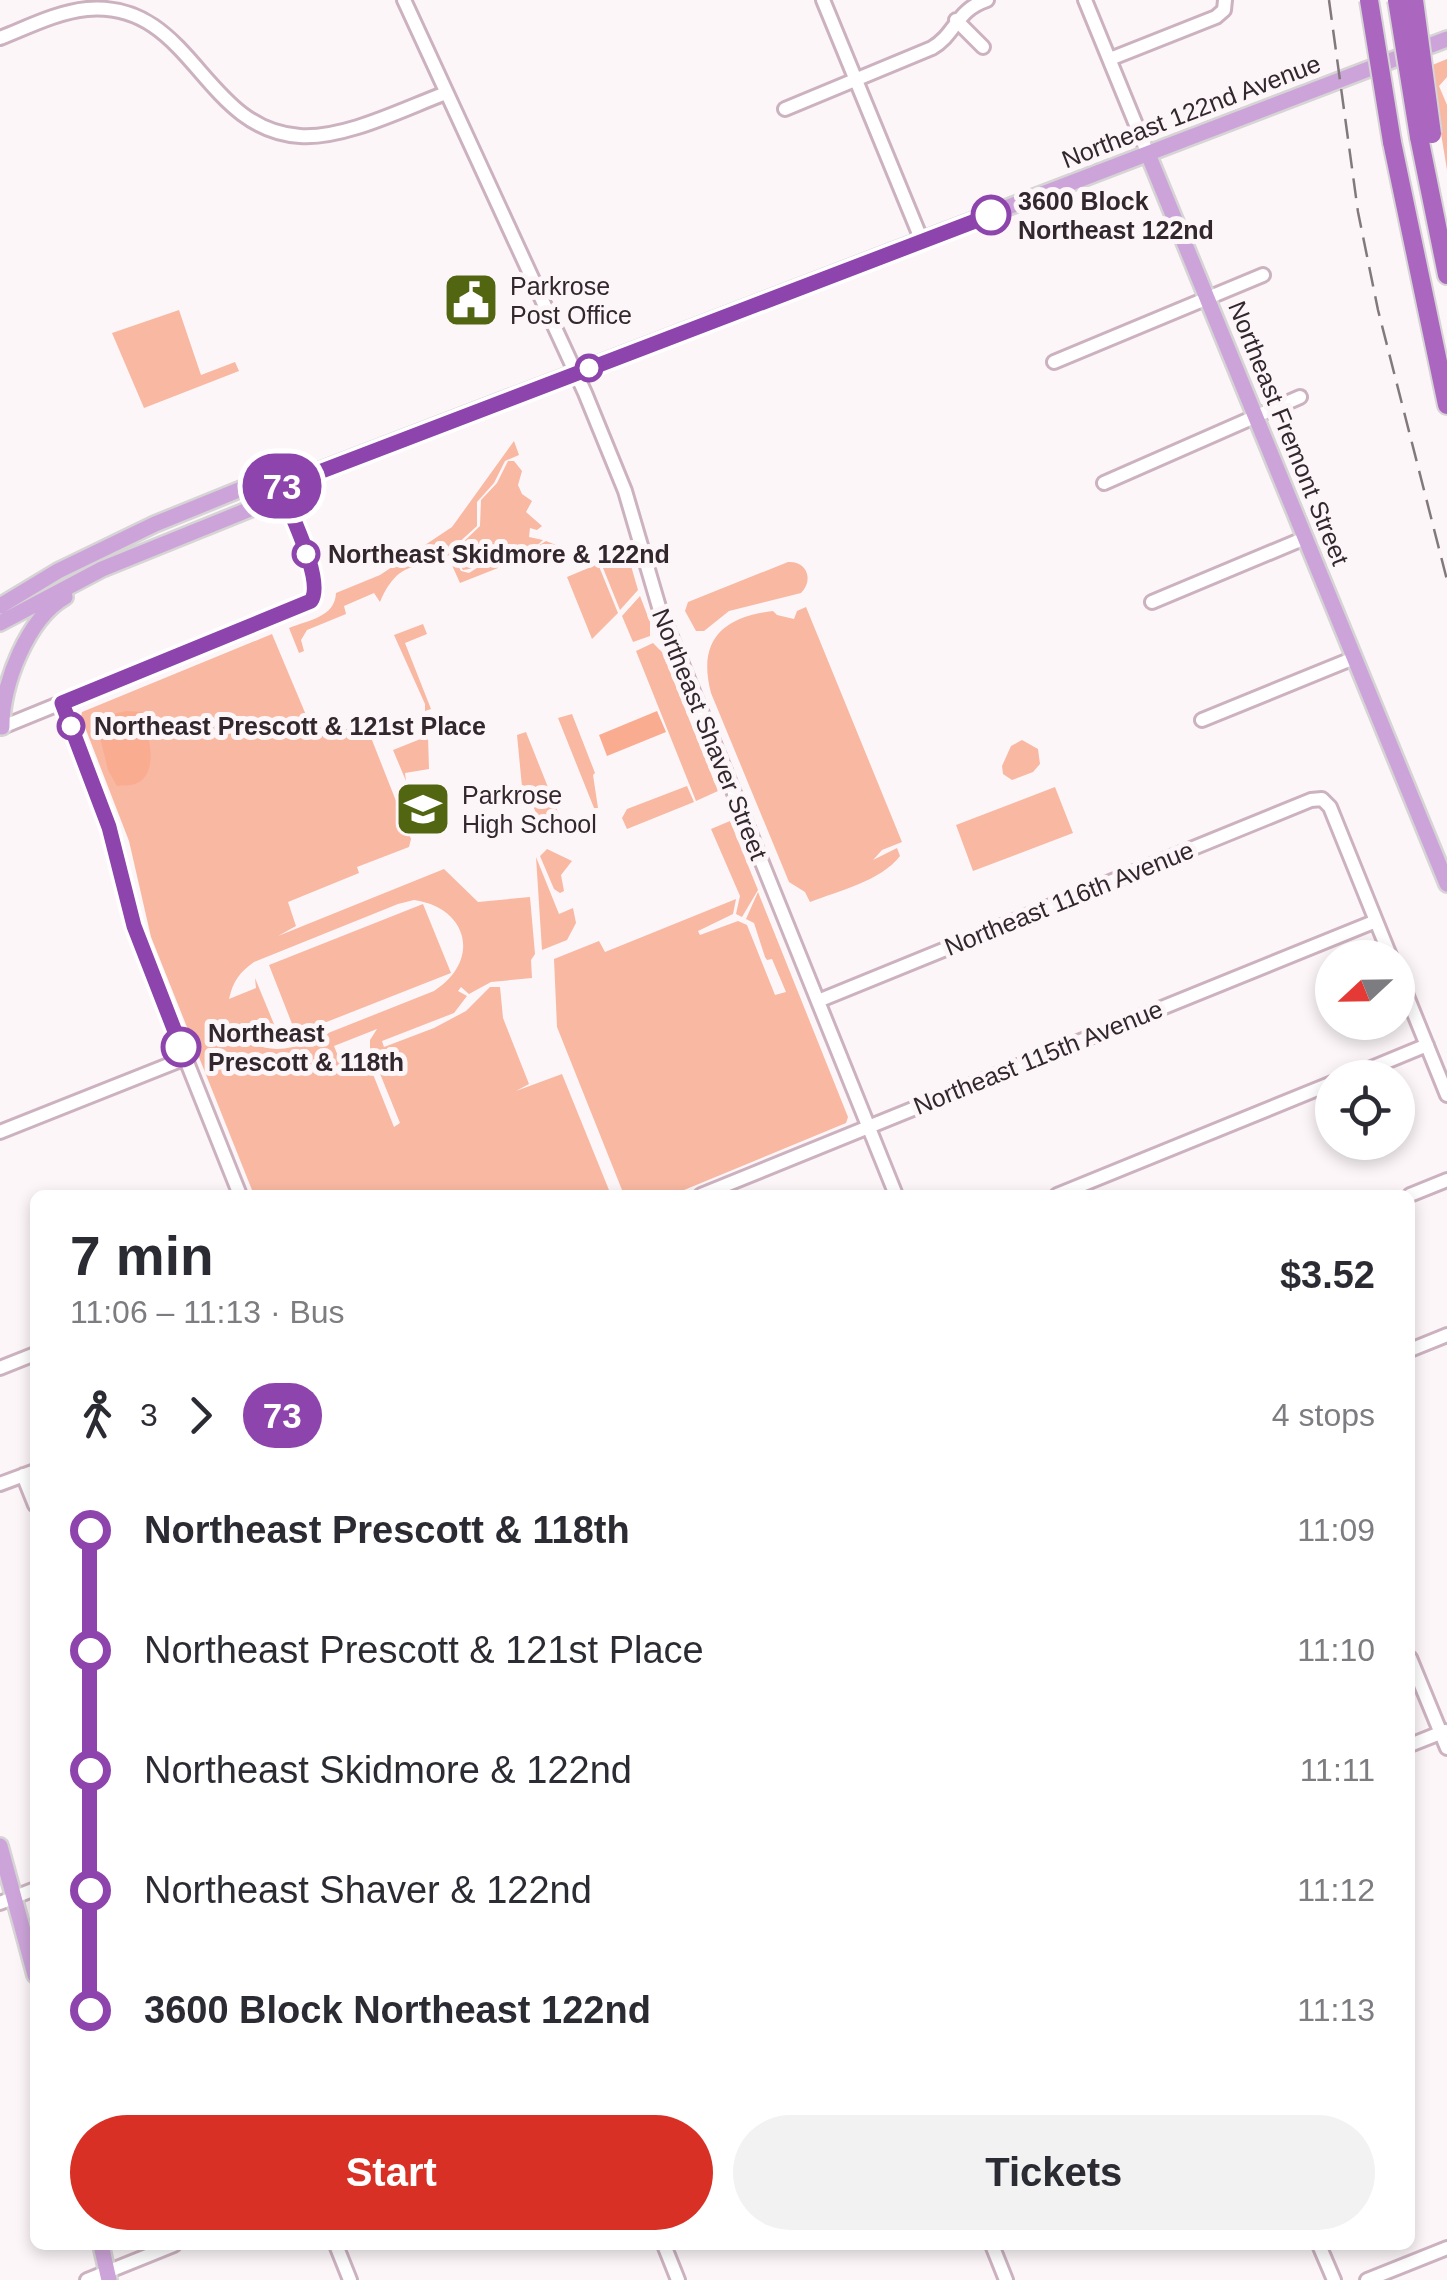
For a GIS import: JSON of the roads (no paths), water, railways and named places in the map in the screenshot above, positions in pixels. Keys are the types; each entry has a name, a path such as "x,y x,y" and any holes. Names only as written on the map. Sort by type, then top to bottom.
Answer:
{"highway":[{"path":"1369,0 1392,142 1447,405"},
{"path":"1398,0 1447,242"},
{"path":"1414,0 1426,135 1447,275"}],"main road":[{"name":"Northeast 122nd Avenue","path":"0,624 63,587 270,502 280,487 1447,38"},
{"name":"Northeast Fremont Street","path":"1148,154 1447,884"},
{"name":"Northeast 122nd Avenue","path":"0,606 72,564 179,514 261,481 280,487"},
{"path":"1,728 2,712 24,643 40,616 51,605 137,554"},
{"path":"0,1846 7,1900 30,1961"},
{"path":"101,2250 108,2276"}],"street":[{"name":"Northeast Shaver Street","path":"404,0 577,373 625,491 662,614 894,1190"},
{"path":"822,0 922,242"},
{"path":"785,110 939,44 968,8 988,0"},
{"name":"Northeast Fremont Street","path":"1085,0 1148,154"},
{"path":"1110,59 1216,17 1224,10 1225,0"},
{"path":"0,38 76,10 111,8 134,14 169,34 241,114 264,128 289,135 315,136 342,130 446,94"},
{"path":"956,20 983,47"},
{"path":"1054,362 1264,276"},
{"path":"1104,482 1300,397"},
{"path":"1,728 306,604 316,594 314,576 280,487"},
{"path":"1152,602 1305,538"},
{"path":"1202,720 1354,658"},
{"path":"62,703 109,827 134,926 238,1190"},
{"name":"Northeast 116th Avenue","path":"818,1001 1311,800 1322,800 1330,807 1376,921"},
{"path":"1376,921 1384,940"},
{"name":"Northeast 115th Avenue","path":"713,1190 1376,921"},
{"path":"1415,1016 1447,1095"},
{"path":"1390,1060 1427,1045"},
{"path":"0,1132 186,1058"},
{"path":"1070,1190 1315,1090"},
{"path":"1415,1193 1447,1180"},
{"path":"1415,1348 1447,1336"},
{"path":"0,1368 30,1356"},
{"path":"0,1484 29,1473"},
{"path":"1415,1669 1444,1732 1447,1748"},
{"path":"1415,1743 1444,1732"},
{"path":"1368,2280 1447,2248"},
{"path":"87,2280 108,2276 163,2250"},
{"path":"338,2250 350,2280"},
{"path":"666,2250 678,2280"},
{"path":"994,2250 1006,2280"},
{"path":"1322,2250 1334,2280"}],"railway":[{"path":"1329,0 1358,212 1378,310 1447,580"}],"place":[{"name":"3600 Block Northeast 122nd","path":"991,215"},
{"name":"Parkrose Post Office","path":"471,300"},
{"name":"Northeast Skidmore & 122nd","path":"306,554"},
{"name":"Northeast Prescott & 121st Place","path":"71,726"},
{"name":"Parkrose High School","path":"423,809"},
{"name":"Northeast Prescott & 118th","path":"181,1047"}]}
